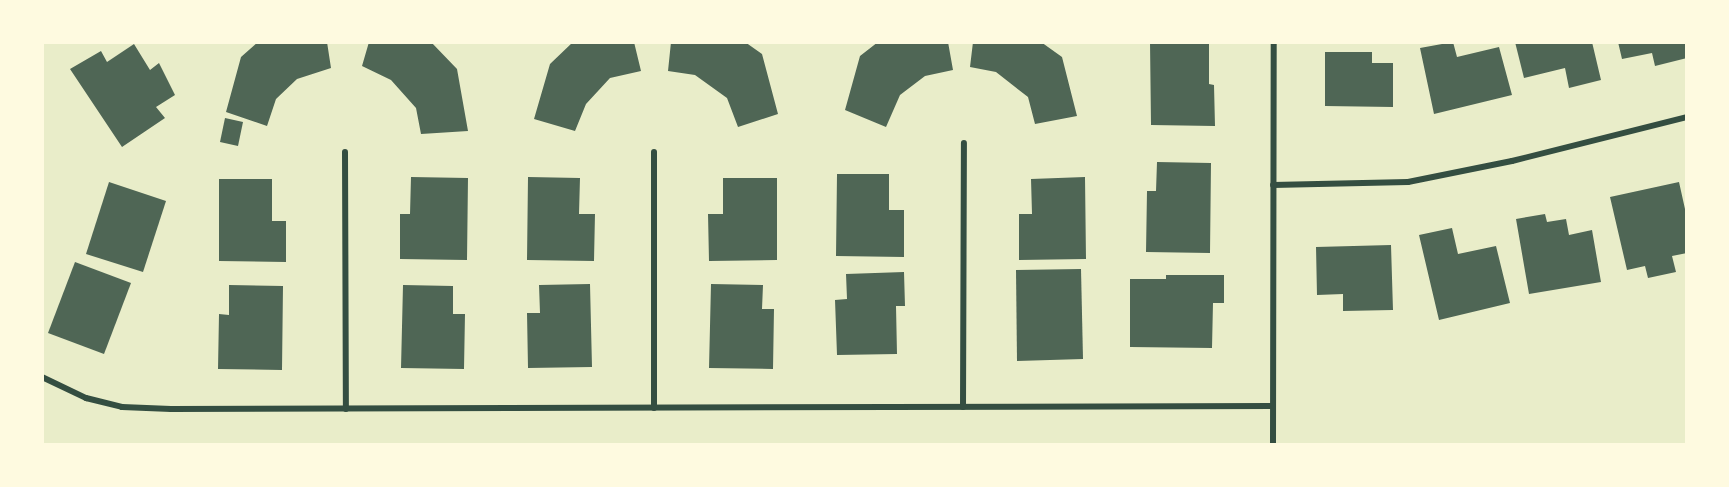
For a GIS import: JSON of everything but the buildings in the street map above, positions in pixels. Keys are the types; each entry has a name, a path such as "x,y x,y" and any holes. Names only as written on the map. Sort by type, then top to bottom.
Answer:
{"street":[{"path":"1273,445 1274,42"},
{"path":"1273,184 1408,182 1512,161 1687,117"},
{"path":"963,407 964,143"},
{"path":"345,152 346,409"},
{"path":"654,152 654,408"},
{"path":"42,377 78,395 122,407 346,409 1272,406"}]}
